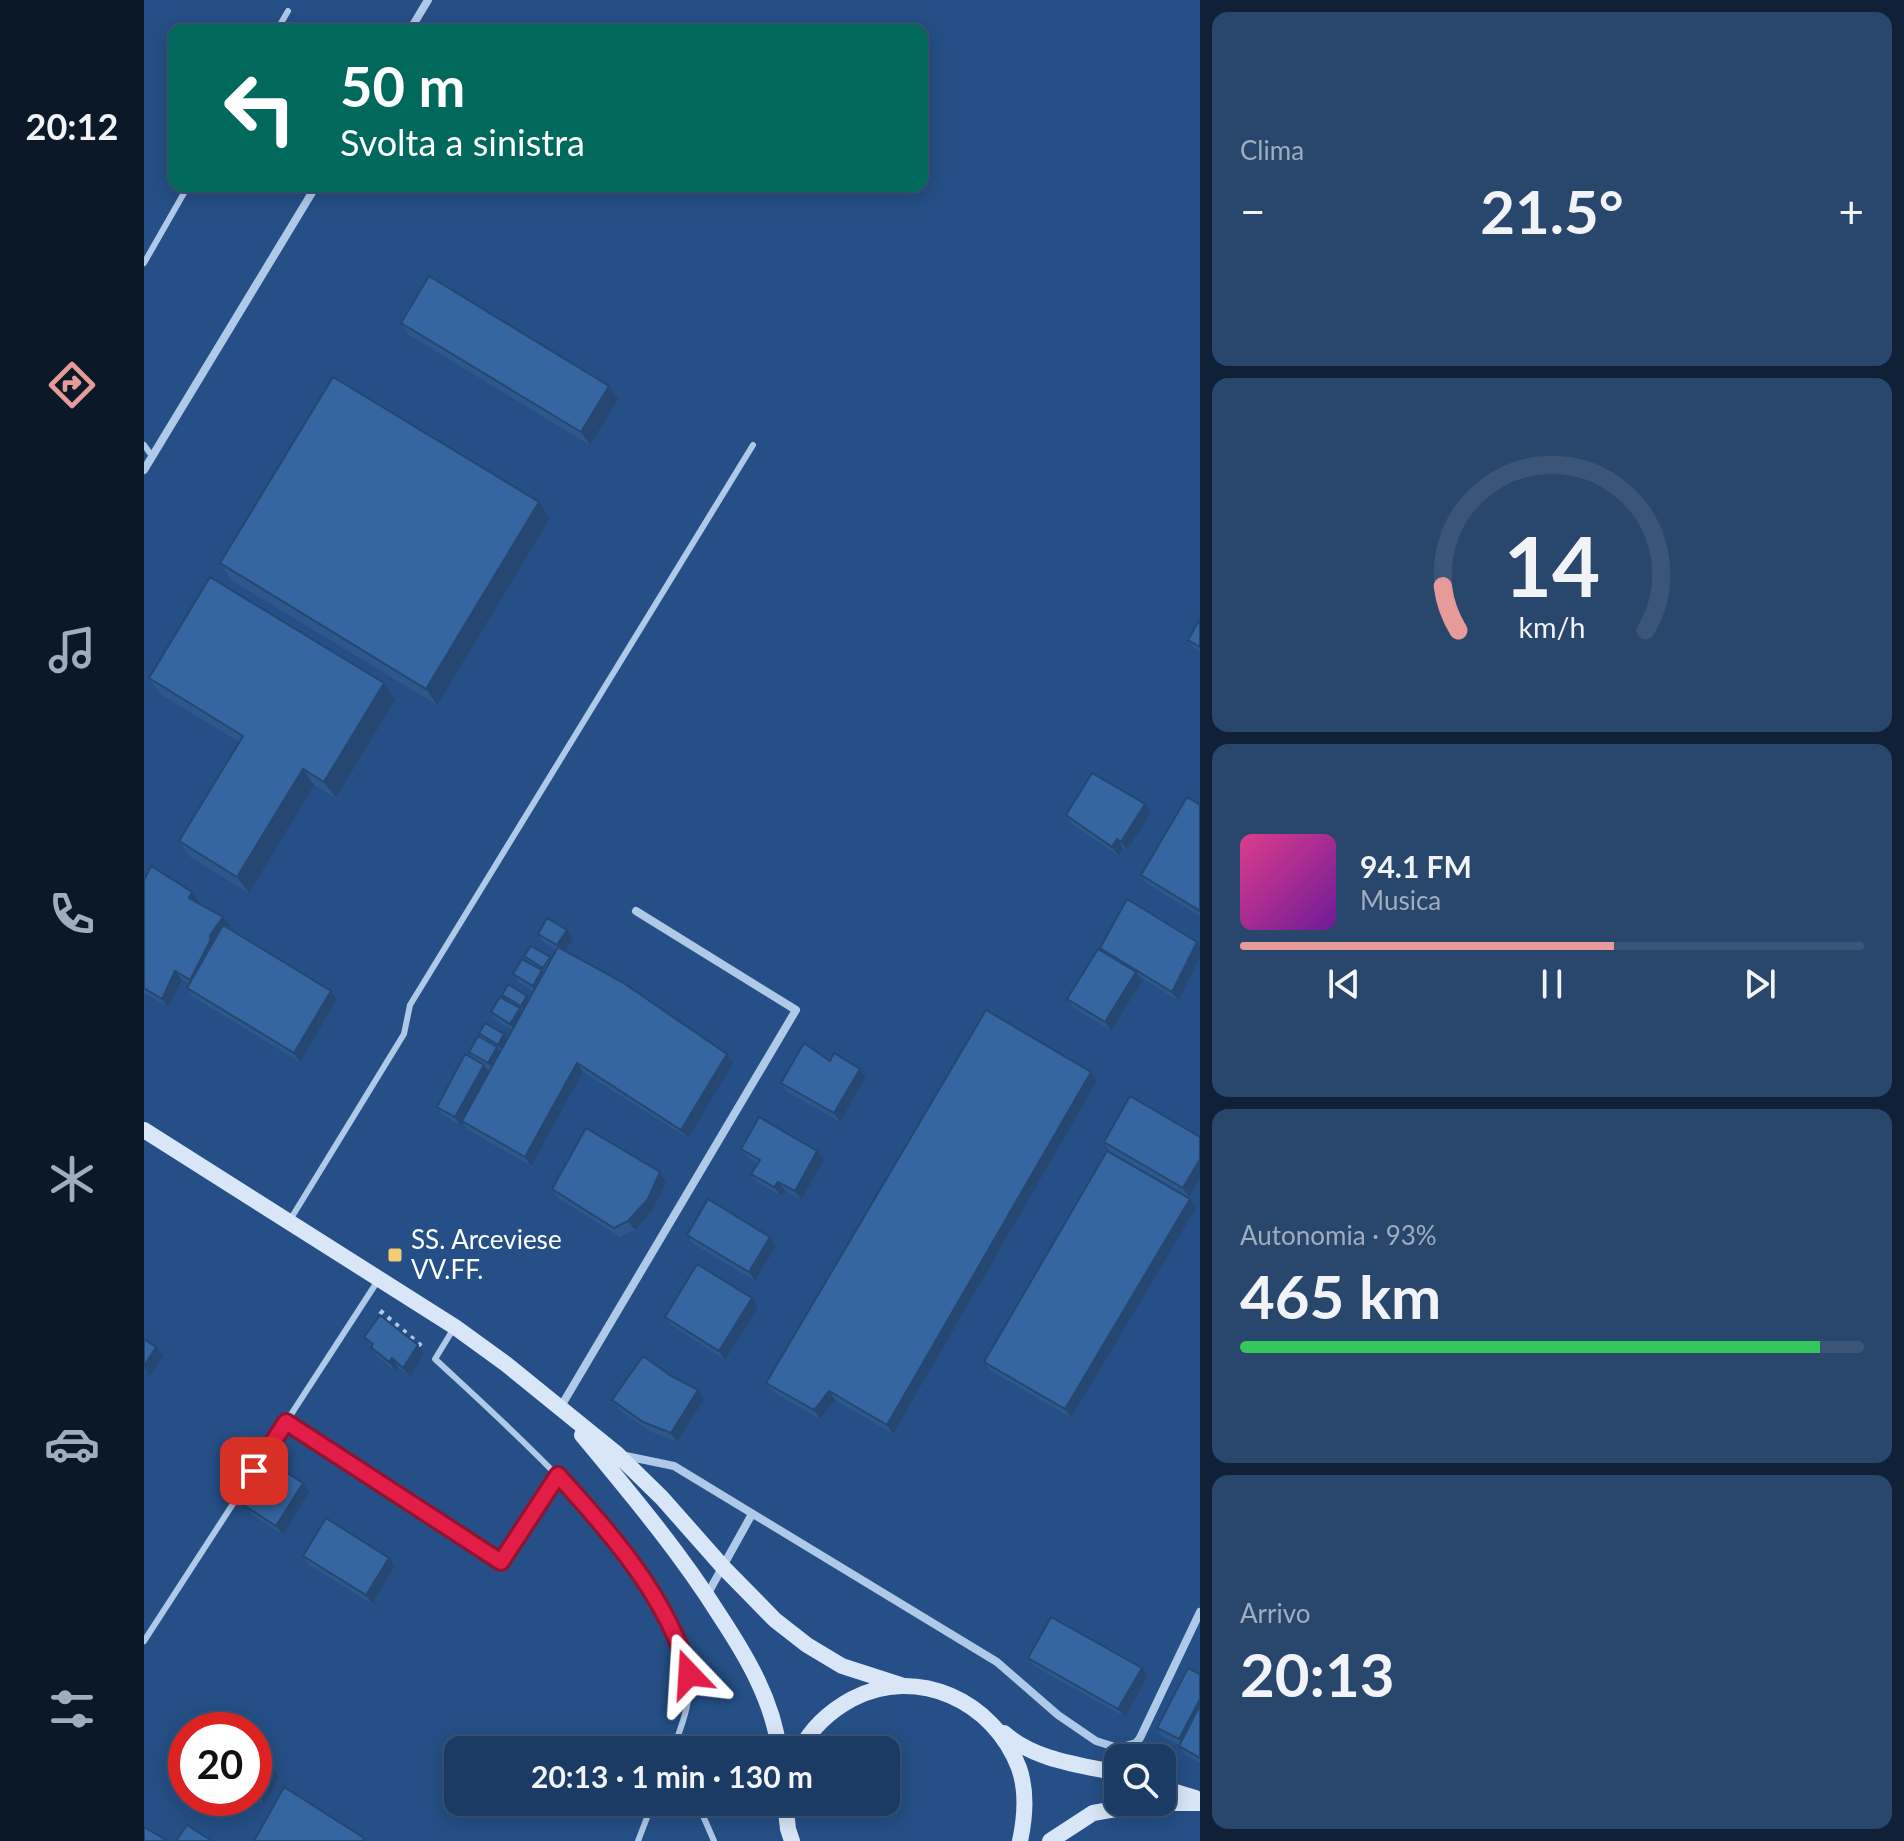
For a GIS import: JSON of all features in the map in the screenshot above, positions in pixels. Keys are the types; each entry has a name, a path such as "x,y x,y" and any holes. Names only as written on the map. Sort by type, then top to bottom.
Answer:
{"main road":[{"path":"144,1130 455,1327 506,1364 617,1454 775,1620 807,1645 842,1666 901,1685 930,1688 956,1697 981,1712 1016,1744 1060,1761 1104,1770"},
{"path":"560,1409 658,1527 707,1595 743,1651 763,1693 778,1736"},
{"path":"808,1736 834,1709 866,1692 901,1685"},
{"path":"981,1712 1004,1738 1019,1770 1025,1804 1020,1841"},
{"path":"1176,1793 1200,1801"},
{"path":"1050,1841 1093,1813 1133,1806 1200,1801"},
{"path":"787,1816 792,1841"}],"street":[{"path":"414,24 428,0"},
{"path":"144,470 312,192"},
{"path":"560,1409 796,1010 636,911"},
{"path":"617,1454 674,1466 997,1662 1078,1730 1096,1741 1118,1748 1136,1743 1140,1738 1200,1612"},
{"path":"707,1595 752,1514"}],"lane":[{"path":"280,24 288,11"},
{"path":"144,263 185,192"},
{"path":"144,445 152,456"},
{"path":"289,1222 404,1034 410,1005 753,445"},
{"path":"144,1641 379,1279"},
{"path":"455,1327 435,1359 558,1475 621,1547 672,1629 689,1674 689,1694 678,1736"},
{"path":"286,1422 501,1562 558,1475"},
{"path":"638,1841 648,1816"},
{"path":"703,1816 714,1841"}],"building":[{"path":"429,276 609,386 581,432 401,323"},
{"path":"333,377 539,502 426,689 220,563"},
{"path":"210,577 384,683 324,782 303,769 237,877 179,841 243,736 149,678"},
{"path":"1200,619 1200,647 1188,640"},
{"path":"1092,773 1145,804 1121,842 1117,839 1112,847 1066,815"},
{"path":"1187,797 1200,805 1200,911 1141,875"},
{"path":"151,866 192,892 189,898 223,917 210,935 210,941 190,980 175,971 162,999 144,988 144,880"},
{"path":"1127,899 1197,942 1172,992 1100,948"},
{"path":"547,918 567,930 557,945 538,934"},
{"path":"223,925 331,991 294,1053 187,988"},
{"path":"531,946 550,957 543,968 524,956"},
{"path":"558,947 622,982 727,1054 681,1130 577,1063 525,1157 462,1121"},
{"path":"1098,949 1136,972 1105,1022 1067,999"},
{"path":"522,959 542,970 533,986 513,974"},
{"path":"508,984 527,996 521,1006 502,995"},
{"path":"500,997 520,1008 510,1024 491,1012"},
{"path":"986,1010 1091,1072 887,1425 829,1391 814,1410 766,1383"},
{"path":"485,1023 504,1034 498,1045 479,1033"},
{"path":"478,1036 497,1047 488,1063 469,1052"},
{"path":"804,1043 830,1061 834,1053 860,1069 834,1113 781,1083"},
{"path":"465,1054 484,1065 455,1117 437,1107"},
{"path":"1130,1096 1200,1137 1200,1159 1183,1188 1104,1142"},
{"path":"759,1117 817,1151 795,1191 778,1182 774,1187 751,1174 760,1160 741,1149"},
{"path":"586,1128 660,1172 648,1199 628,1221 614,1228 552,1189"},
{"path":"1107,1151 1190,1199 1065,1409 984,1362"},
{"path":"708,1199 770,1237 749,1272 687,1235"},
{"path":"697,1264 752,1298 719,1351 665,1317"},
{"path":"380,1315 418,1345 403,1368 392,1358 389,1362 364,1337"},
{"path":"144,1339 156,1347 144,1366"},
{"path":"643,1356 698,1390 671,1433 643,1422 612,1400"},
{"path":"273,1464 303,1483 276,1526 245,1506"},
{"path":"326,1518 389,1558 366,1595 303,1556"},
{"path":"1051,1617 1142,1668 1118,1709 1028,1658"},
{"path":"1188,1668 1200,1674 1200,1699 1179,1739 1157,1728"},
{"path":"1200,1705 1200,1758 1179,1746"},
{"path":"284,1787 364,1838 363,1841 254,1841 268,1816 272,1816 272,1809"},
{"path":"187,1825 212,1841 176,1841"},
{"path":"144,1827 168,1841 144,1841"}],"place":[{"name":"SS. Arceviese VV.FF.","path":"395,1255"}],"route":[{"path":"254,1471 286,1422 501,1562 558,1475 621,1547 649,1588 672,1629 689,1674"}]}
